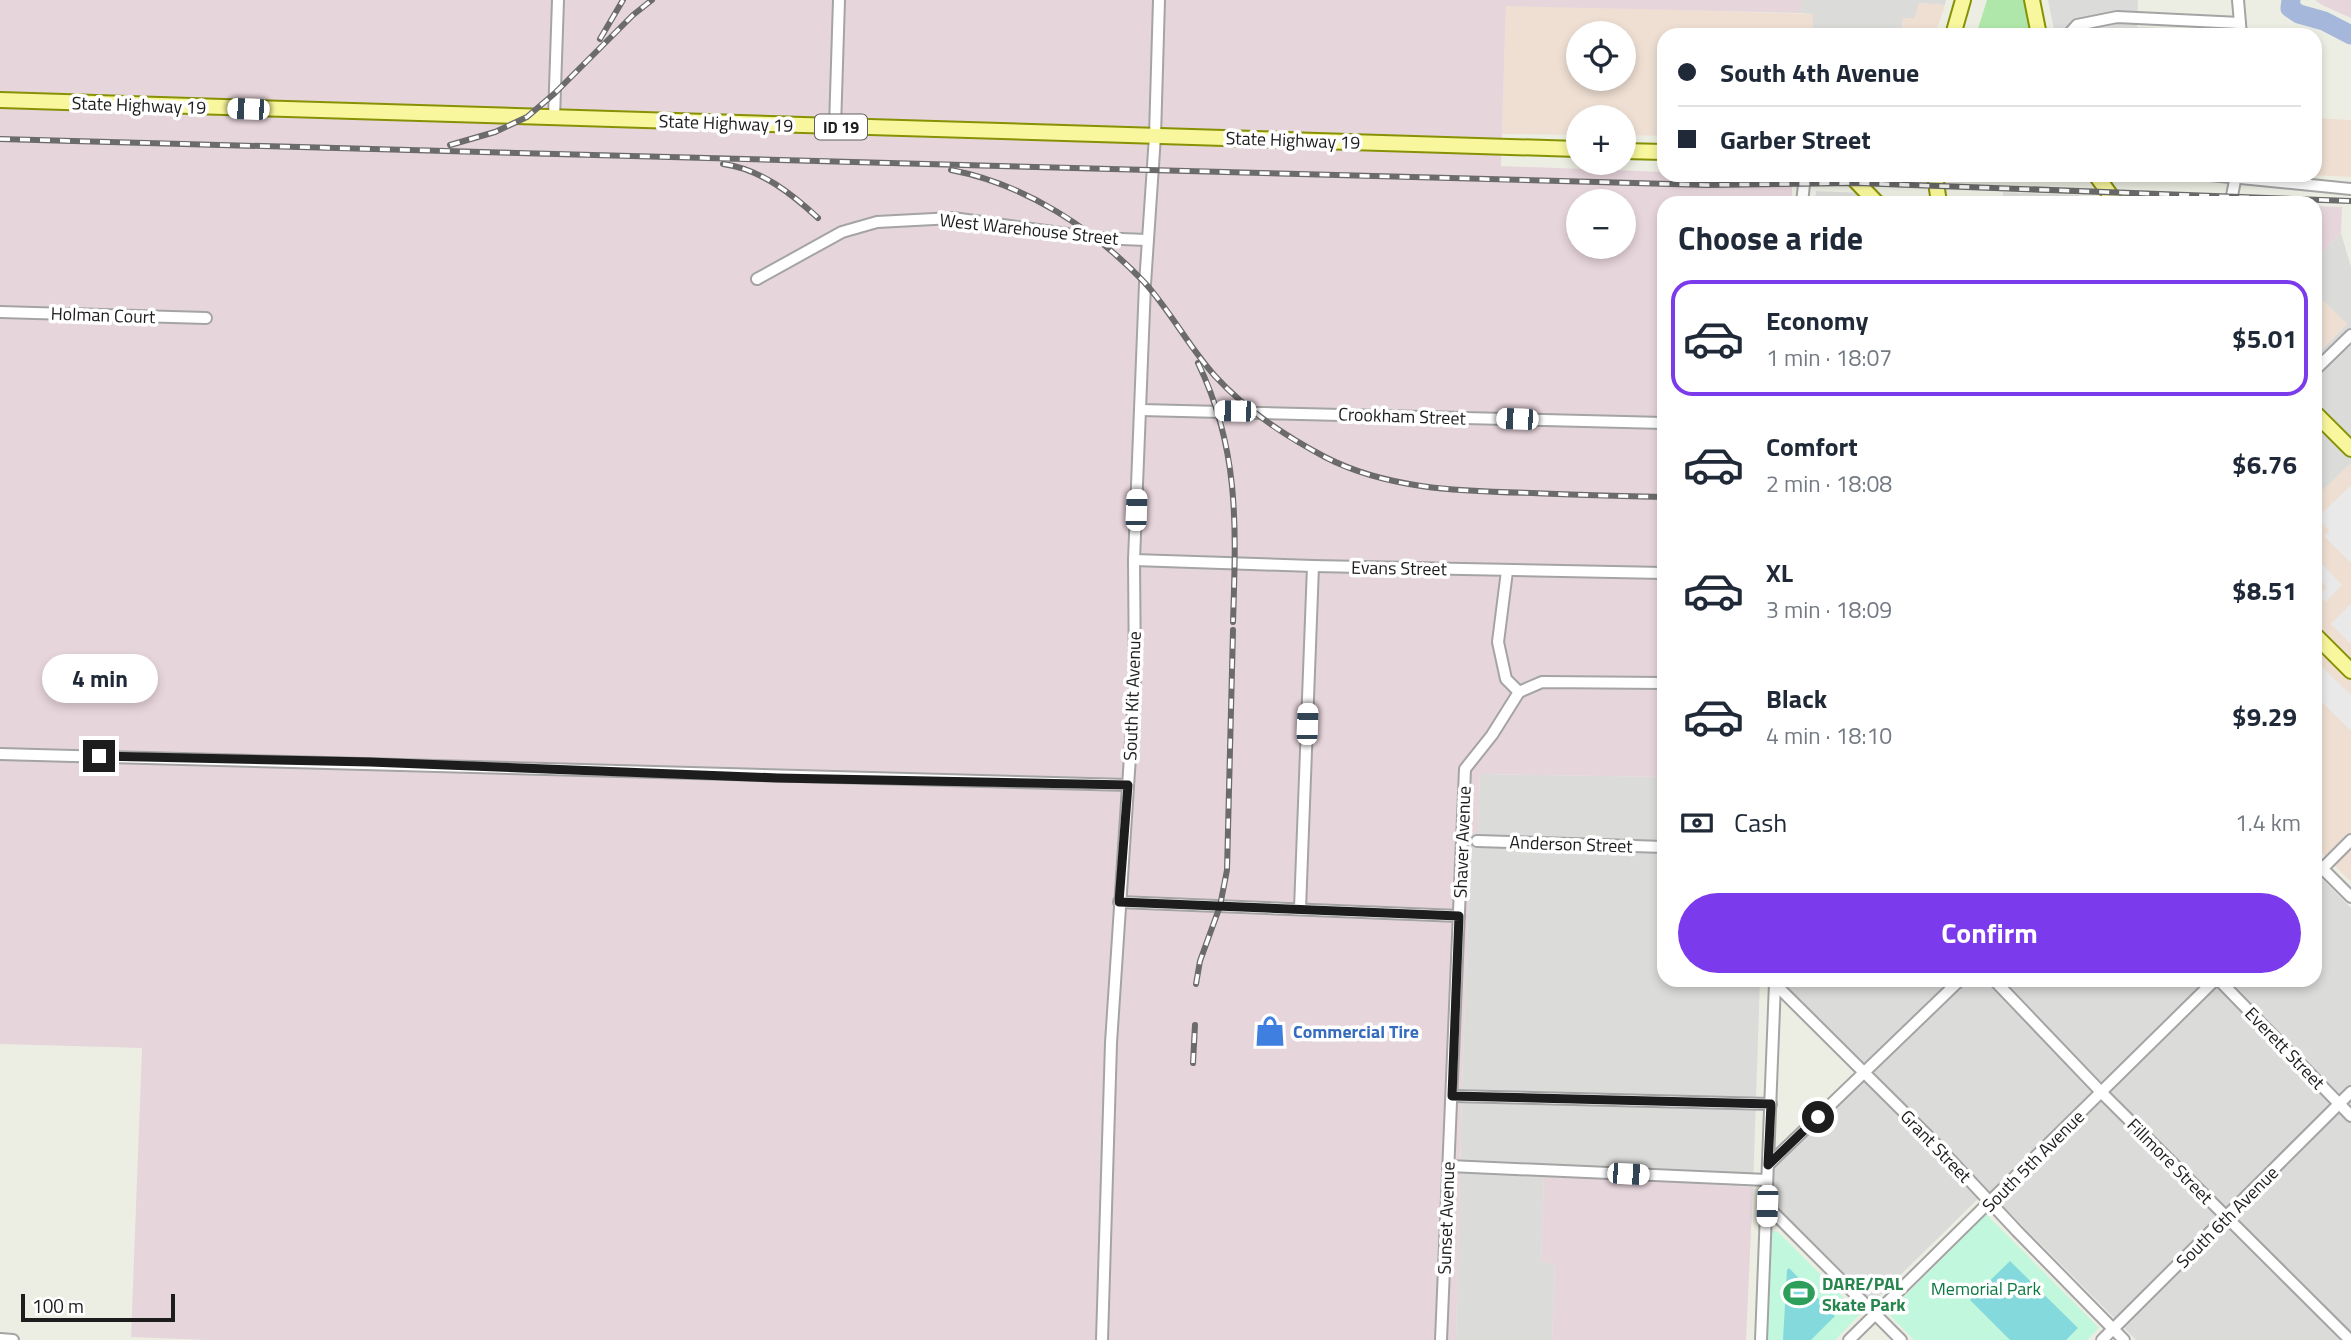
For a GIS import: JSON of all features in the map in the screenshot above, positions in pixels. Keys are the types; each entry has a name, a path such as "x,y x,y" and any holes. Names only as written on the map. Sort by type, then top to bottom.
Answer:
{"main road":[{"path":"1955,28 1963,0"},
{"path":"1965,28 1972,0"},
{"path":"2032,0 2038,28"},
{"name":"State Highway 19","path":"0,100 1566,149"},
{"path":"1636,151 1657,152"},
{"path":"1857,182 1870,196"},
{"path":"2322,420 2351,449"},
{"path":"2322,642 2351,671"}],"street":[{"path":"554,118 558,0"},
{"path":"835,127 839,0"},
{"name":"South Kit Avenue","path":"1102,1340 1111,1044 1135,681 1134,560 1159,0"},
{"path":"2238,0 2240,28"},
{"path":"2074,28 2077,25 2117,18 2240,23"},
{"path":"2288,182 2349,189"},
{"name":"West Warehouse Street","path":"757,279 842,232 877,222 953,218 1096,238 1147,240"},
{"name":"Holman Court","path":"0,312 206,318"},
{"path":"2322,363 2351,335"},
{"name":"Crookham Street","path":"1140,410 1657,423"},
{"name":"Evans Street","path":"1134,560 1657,573"},
{"path":"1300,909 1313,566"},
{"path":"1507,571 1498,642 1506,679 1519,692 1542,682 1657,683"},
{"name":"Shaver Avenue","path":"1452,1096 1465,769 1492,735 1519,692"},
{"path":"0,754 370,762 778,778 1128,785"},
{"path":"2322,865 2351,840"},
{"name":"Anderson Street","path":"1477,841 1657,847"},
{"path":"2322,872 2351,897"},
{"path":"1119,902 1459,916"},
{"path":"1761,1340 1775,987"},
{"name":"Grant Street","path":"1780,987 2124,1340"},
{"path":"1768,1165 1953,987"},
{"name":"Fillmore Street","path":"2001,987 2102,1093 2350,1340"},
{"name":"South 5th Avenue","path":"1849,1340 2210,987"},
{"name":"Everett Street","path":"2224,987 2351,1116"},
{"name":"South 6th Avenue","path":"2102,1340 2351,1092"},
{"path":"1452,1096 1771,1104"},
{"name":"Sunset Avenue","path":"1441,1340 1452,1096"},
{"path":"1449,1166 1768,1180"},
{"path":"1767,1206 1901,1340"},
{"path":"0,1339 13,1340"}],"shaded area":[{"path":"0,0 1801,0 1801,13 1506,6 1501,166 1566,168 1566,175 1636,175 1636,171 1657,172 1657,182 1792,182 1792,196 1657,196 1657,777 1480,774 1478,833 1471,833 1456,1340 207,1340 131,1337 142,1048 0,1044"},
{"path":"1801,0 1946,0 1945,5 1919,3 1915,18 1903,18 1902,28 1813,28 1813,14 1801,13"},
{"path":"2048,0 2138,0 2137,27 2165,28 2054,28"},
{"path":"2315,0 2351,0 2351,18 2322,5"},
{"path":"1919,3 1945,5 1937,28 1902,28 1903,18 1915,18"},
{"path":"1506,5 1813,14 1813,28 1657,28 1657,136 1636,135 1636,105 1566,105 1566,135 1502,134"},
{"path":"2322,118 2351,120 2351,177 2322,176"},
{"path":"1816,191 1863,193 1866,196 1816,196"},
{"path":"2003,192 2079,196 2003,196"},
{"path":"2322,206 2342,207 2341,233 2322,252"},
{"path":"2341,233 2351,267 2351,463 2322,491 2322,349 2347,324 2322,300 2322,252"},
{"path":"2322,300 2347,324 2322,349"},
{"path":"2351,463 2351,882 2322,853 2322,491"},
{"path":"2351,485 2351,563 2324,536 2329,530 2322,523 2322,513"},
{"path":"2322,564 2342,585 2326,602 2322,599 2322,593 2327,587 2322,582"},
{"path":"2351,604 2351,644 2331,624"},
{"path":"2322,667 2351,695 2351,731 2322,702"},
{"path":"1480,774 1657,777 1657,987 1760,987 1753,1187 1544,1175 1541,1262 1555,1263 1552,1340 1456,1340 1471,833 1478,833"},
{"path":"2322,879 2351,908 2351,1340 2136,1340 1987,1190 1872,1303 1771,1202 1770,1173 1870,1072 1786,987 2322,987"},
{"path":"1544,1175 1753,1187 1746,1340 1552,1340 1555,1264 1541,1262"}],"green space":[{"path":"1987,0 2025,0 2030,28 1978,28"},
{"name":"Memorial Park","path":"1986,1214 2099,1328 2087,1340 1914,1340 1888,1313"},
{"path":"1773,1231 1778,1232 1860,1314 1835,1340 1767,1340"},
{"path":"2010,1261 2078,1328 2066,1340 2010,1340 1970,1300"},
{"name":"DARE/PAL Skate Park","path":"1789,1268 1835,1316 1811,1340 1783,1340"}],"waterway":[{"path":"2291,0 2290,8 2299,14 2324,21 2351,35"}],"railway":[{"path":"600,39 623,0"},
{"path":"450,145 495,132 527,117 652,0"},
{"path":"0,139 1707,185 1857,183 2214,196"},
{"path":"723,164 763,177 798,200 818,218"},
{"path":"951,170 1005,186 1081,227 1145,283 1206,365 1227,388 1267,421 1325,457 1374,476 1426,487 1657,497"},
{"path":"2322,200 2351,201"},
{"path":"1198,363 1212,395 1228,458 1235,554 1233,622"},
{"path":"1196,984 1200,961 1220,906 1227,870 1233,630"},
{"path":"1193,1063 1195,1025"}],"place":[{"name":"Commercial Tire","path":"1270,1031"},
{"name":"DARE/PAL Skate Park","path":"1799,1293"}],"route":[{"path":"99,756 370,762 778,778 1128,785 1119,902 1459,916 1452,1096 1771,1104 1768,1165 1818,1117"}]}
